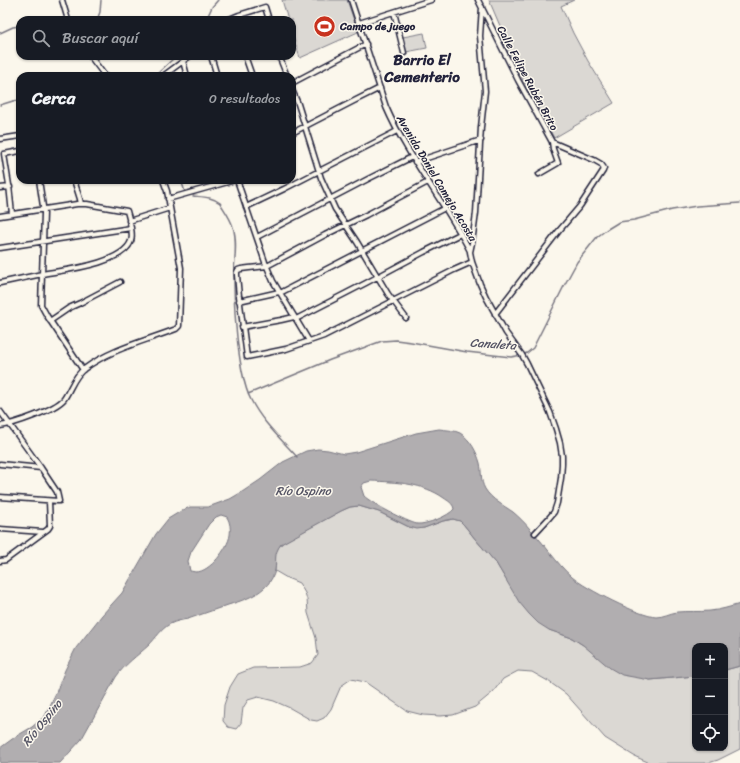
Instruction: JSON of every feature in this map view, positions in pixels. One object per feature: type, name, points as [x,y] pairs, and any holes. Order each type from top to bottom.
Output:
[{"type":"street","points":[[62,0],[67,16]]},
{"type":"street","name":"Avenida Daniel Camejo Acosta","points":[[351,0],[386,107],[397,131],[445,208],[470,252]]},
{"type":"street","points":[[359,23],[431,0]]},
{"type":"street","name":"Calle Felipe Rubén Brito","points":[[478,0],[518,80],[552,142],[558,163],[539,174]]},
{"type":"street","points":[[241,16],[265,7],[268,16]]},
{"type":"street","points":[[482,7],[480,36],[485,91],[480,140],[476,213],[470,252],[480,284],[506,333],[522,355],[550,412],[556,429],[562,456],[562,478],[559,495],[556,508],[535,533]]},
{"type":"street","points":[[394,12],[404,52]]},
{"type":"street","points":[[296,81],[366,44]]},
{"type":"street","points":[[93,60],[101,72]]},
{"type":"street","points":[[212,60],[216,72]]},
{"type":"street","points":[[246,60],[251,72]]},
{"type":"street","points":[[281,60],[285,72]]},
{"type":"street","points":[[168,72],[183,61],[186,72]]},
{"type":"street","points":[[296,132],[380,88]]},
{"type":"street","points":[[296,99],[324,186],[335,209],[393,301],[406,318]]},
{"type":"street","points":[[296,183],[397,131]]},
{"type":"street","points":[[0,140],[16,137]]},
{"type":"street","points":[[415,162],[480,140]]},
{"type":"street","points":[[495,314],[558,232],[580,206],[604,171],[601,164],[552,142]]},
{"type":"street","points":[[12,214],[10,187],[4,154],[16,152]]},
{"type":"street","points":[[257,237],[412,157]]},
{"type":"street","points":[[428,182],[267,266],[241,269],[237,272],[242,327],[247,357],[286,349],[335,331],[472,262]]},
{"type":"street","points":[[40,184],[44,208],[41,305],[83,370]]},
{"type":"street","points":[[75,184],[81,204]]},
{"type":"street","points":[[0,426],[25,420],[55,406],[63,400],[78,375],[83,370],[103,358],[124,348],[165,334],[180,326],[181,268],[164,184]]},
{"type":"street","points":[[168,199],[222,184]]},
{"type":"street","points":[[237,184],[273,281],[309,341]]},
{"type":"street","points":[[246,207],[294,184]]},
{"type":"street","points":[[0,188],[10,187]]},
{"type":"street","points":[[0,216],[70,204],[87,204],[127,211],[132,235],[131,243],[122,252],[97,263],[0,283]]},
{"type":"street","points":[[129,221],[170,208]]},
{"type":"street","points":[[239,301],[279,292],[445,208]]},
{"type":"street","points":[[0,248],[131,228]]},
{"type":"street","points":[[242,327],[295,318],[460,234]]},
{"type":"street","points":[[50,321],[69,308],[120,282]]},
{"type":"street","points":[[0,411],[57,492],[59,501],[0,497]]},
{"type":"street","points":[[0,464],[41,468]]},
{"type":"street","points":[[0,561],[6,560],[48,529],[50,526],[49,501]]},
{"type":"street","points":[[0,529],[44,532]]},
{"type":"shaded area","name":"Campo de juego","points":[[282,0],[347,0],[358,32],[300,58],[296,46],[296,16],[287,16]]},
{"type":"shaded area","points":[[489,0],[574,0],[561,6],[588,61],[614,103],[554,138],[502,41],[506,40]]},
{"type":"shaded area","points":[[424,33],[427,48],[406,52],[403,37]]},
{"type":"shaded area","points":[[359,506],[379,512],[409,527],[424,528],[453,519],[460,521],[496,563],[505,578],[549,630],[572,638],[650,680],[692,676],[692,751],[728,751],[728,669],[740,666],[740,749],[718,760],[708,763],[650,763],[634,756],[605,738],[566,694],[548,681],[532,672],[518,671],[503,679],[493,692],[475,707],[453,715],[423,715],[407,711],[365,682],[351,679],[341,686],[331,709],[324,718],[317,721],[311,720],[274,701],[258,697],[248,700],[243,708],[241,723],[236,729],[228,727],[223,721],[224,705],[230,687],[238,674],[253,668],[300,667],[312,663],[318,655],[316,638],[308,613],[305,593],[299,583],[275,571],[275,557],[277,550],[282,543],[350,507]]},
{"type":"water","name":"Río Ospino","points":[[439,429],[460,433],[473,446],[480,463],[482,482],[488,493],[522,520],[572,577],[600,595],[638,612],[656,617],[677,612],[714,611],[740,604],[740,666],[728,669],[728,643],[692,643],[692,676],[650,680],[622,675],[610,668],[583,645],[572,638],[549,630],[538,623],[519,602],[496,563],[460,521],[453,519],[417,529],[409,527],[379,512],[359,506],[350,507],[281,544],[276,554],[275,570],[272,577],[266,586],[256,594],[238,602],[188,619],[174,622],[164,628],[149,645],[127,664],[116,677],[81,740],[60,763],[0,763],[0,748],[32,727],[45,716],[76,648],[102,615],[122,593],[156,534],[168,519],[190,507],[208,507],[230,499],[260,480],[283,462],[306,451],[318,449],[344,454],[356,452],[416,433]],"holes":[[[371,481],[418,486],[436,493],[449,501],[453,505],[454,509],[431,522],[421,524],[412,523],[368,499],[364,496],[361,487],[364,483]],[[221,515],[227,517],[230,526],[229,540],[218,558],[207,568],[201,571],[190,571],[188,561],[191,552],[209,524],[216,517]]]},
{"type":"waterway","points":[[98,16],[101,0]]},
{"type":"waterway","points":[[208,16],[212,7],[218,0]]},
{"type":"waterway","points":[[0,33],[16,27]]},
{"type":"waterway","points":[[159,72],[172,60]]},
{"type":"waterway","points":[[0,105],[16,101]]},
{"type":"waterway","name":"Canaleta","points":[[182,184],[185,192]]},
{"type":"waterway","name":"Canaleta","points":[[193,196],[208,198],[220,203],[232,224],[236,245],[234,300],[238,348],[245,386],[255,408],[272,430],[297,457]]},
{"type":"waterway","name":"Canaleta","points":[[248,394],[330,360],[382,341],[396,340],[467,352],[511,357],[522,355],[533,348],[577,262],[597,237],[606,230],[619,222],[634,220],[672,210],[697,206],[740,203]]},
{"type":"place","name":"Campo de juego","points":[[324,26]]},
{"type":"district","name":"Barrio El Cementerio","points":[[422,68]]}]
